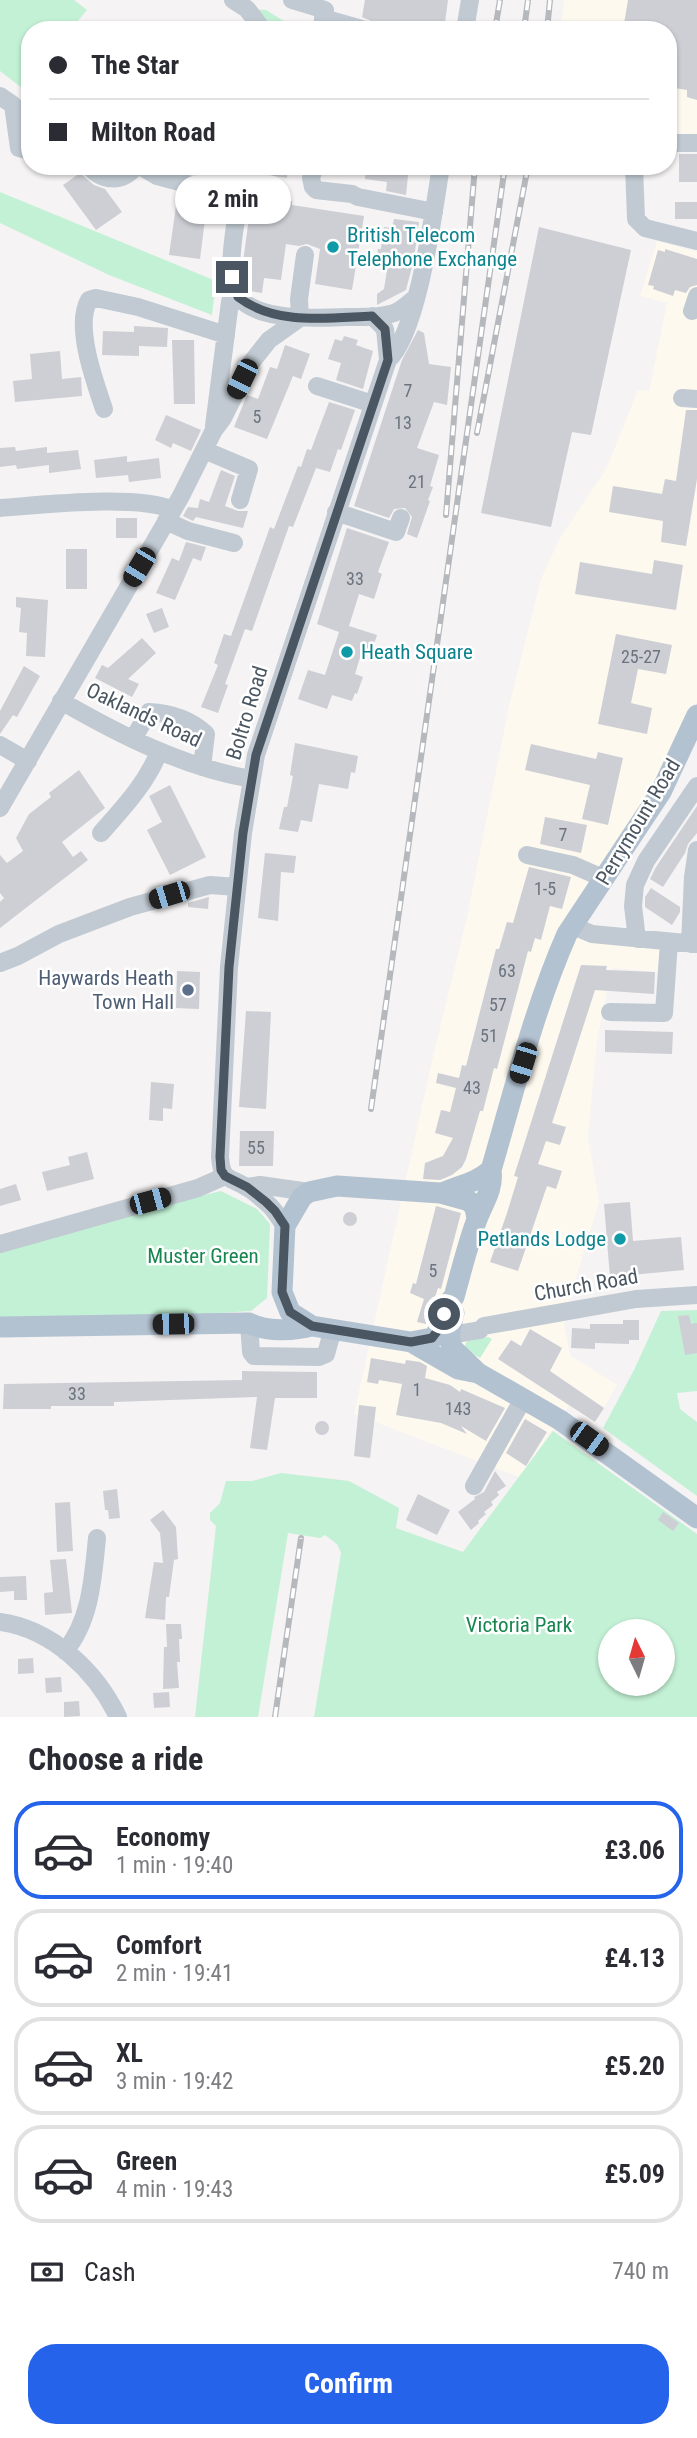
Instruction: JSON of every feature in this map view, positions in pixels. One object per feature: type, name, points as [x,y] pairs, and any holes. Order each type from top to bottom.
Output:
[{"type":"main road","name":"Perrymount Road","points":[[477,1219],[488,1195],[491,1170],[557,956],[567,934],[661,792],[697,715]]},
{"type":"main road","points":[[440,1194],[482,1178],[491,1170]]},
{"type":"main road","points":[[322,1328],[290,1312],[282,1292],[285,1226],[302,1198],[309,1192],[337,1186],[440,1194],[468,1201],[475,1207],[477,1219],[455,1301],[448,1303],[438,1330],[431,1338]]},
{"type":"main road","points":[[249,1323],[274,1304],[282,1292]]},
{"type":"main road","points":[[0,1327],[249,1323],[257,1328],[322,1328],[431,1338],[452,1348],[478,1373],[589,1439],[697,1518]]},
{"type":"main road","points":[[431,1338],[458,1369],[478,1373]]},
{"type":"street","points":[[233,0],[247,9],[256,21]]},
{"type":"street","points":[[292,0],[325,10],[323,21]]},
{"type":"street","points":[[466,21],[470,0]]},
{"type":"street","points":[[0,96],[13,104],[21,149]]},
{"type":"street","points":[[677,143],[697,143]]},
{"type":"street","points":[[98,175],[116,179],[126,175]]},
{"type":"street","points":[[155,175],[240,198]]},
{"type":"street","points":[[214,430],[234,289],[231,268],[244,175]]},
{"type":"street","points":[[312,175],[313,187],[316,190],[352,194],[434,212]]},
{"type":"street","name":"Boltro Road","points":[[388,360],[396,353],[415,306],[440,175]]},
{"type":"street","points":[[634,175],[636,219],[645,228],[697,240]]},
{"type":"street","points":[[300,318],[299,299],[305,255]]},
{"type":"street","points":[[234,289],[238,297],[265,313],[300,318],[396,313],[415,298]]},
{"type":"street","points":[[104,409],[89,361],[85,307],[89,300],[96,298],[138,307],[225,343]]},
{"type":"street","name":"Boltro Road","points":[[225,1176],[221,1167],[220,1143],[229,967],[251,779],[271,705],[388,360],[385,329],[372,316]]},
{"type":"street","points":[[0,808],[169,516],[250,364],[269,340],[300,318]]},
{"type":"street","points":[[225,343],[227,357],[235,363],[250,364]]},
{"type":"street","points":[[317,386],[373,404]]},
{"type":"street","points":[[204,450],[249,469],[240,500]]},
{"type":"street","points":[[0,508],[109,503],[159,505],[188,531],[234,543]]},
{"type":"street","points":[[336,512],[396,532],[401,518]]},
{"type":"street","name":"Oaklands Road","points":[[61,701],[159,752],[202,767],[251,779]]},
{"type":"street","points":[[133,739],[149,712],[164,713],[195,724],[206,734],[202,767]]},
{"type":"street","points":[[0,745],[28,761]]},
{"type":"street","points":[[101,833],[135,795],[159,752]]},
{"type":"street","points":[[637,939],[633,906],[635,885],[646,861],[697,786]]},
{"type":"street","points":[[573,926],[592,934],[693,944],[693,877],[697,850]]},
{"type":"street","points":[[527,855],[573,865],[605,879]]},
{"type":"street","points":[[0,963],[83,923],[140,904],[210,885],[237,887]]},
{"type":"street","points":[[610,1012],[664,1013],[668,942]]},
{"type":"street","points":[[0,1244],[101,1213],[198,1188],[225,1176],[247,1187],[275,1211],[285,1226]]},
{"type":"street","points":[[247,1187],[260,1185],[309,1192]]},
{"type":"street","name":"Church Road","points":[[431,1338],[636,1299],[697,1295]]},
{"type":"street","points":[[455,1301],[465,1320],[484,1326]]},
{"type":"street","points":[[249,1323],[251,1352],[254,1356],[319,1357],[326,1354],[322,1328]]},
{"type":"street","points":[[474,1486],[523,1399]]},
{"type":"street","points":[[65,1651],[78,1636],[84,1619],[97,1538]]},
{"type":"street","points":[[0,1622],[15,1624],[40,1634],[65,1651],[91,1675],[106,1694],[118,1717]]},
{"type":"shaded area","points":[[564,0],[697,0],[697,137],[677,136],[677,21],[561,21]]},
{"type":"shaded area","points":[[657,241],[697,252],[697,702],[661,792],[574,926],[669,942],[667,973],[612,968],[597,1040],[588,1137],[599,1202],[564,1324],[570,1355],[617,1385],[595,1424],[569,1406],[519,1477],[354,1414],[432,1061],[467,917],[509,706],[541,579],[559,540],[606,469],[638,390],[649,391],[667,303],[640,296]]},
{"type":"green space","points":[[0,0],[74,0],[87,10],[78,21],[21,21],[21,87],[0,71]]},
{"type":"green space","points":[[247,9],[266,10],[284,21],[256,21]]},
{"type":"green space","points":[[0,192],[216,281],[212,315],[109,275],[0,223]]},
{"type":"green space","name":"Muster Green","points":[[221,1191],[257,1209],[270,1224],[267,1298],[251,1311],[219,1315],[0,1318],[0,1252]]},
{"type":"green space","points":[[697,1310],[697,1391],[677,1393],[680,1409],[697,1422],[697,1496],[603,1428],[661,1311]]},
{"type":"green space","points":[[488,1337],[492,1339],[480,1358],[466,1350],[467,1341]]},
{"type":"green space","name":"Victoria Park","points":[[553,1431],[697,1534],[697,1717],[314,1717],[341,1553],[337,1544],[325,1535],[320,1538],[288,1533],[258,1717],[195,1717],[216,1526],[210,1520],[210,1513],[220,1503],[226,1481],[252,1481],[281,1473],[349,1481],[399,1508],[396,1528],[463,1552]]},
{"type":"building","points":[[365,0],[448,0],[445,21],[371,21],[362,17]]},
{"type":"building","points":[[628,0],[697,0],[697,100],[687,97],[687,90],[677,88],[677,21],[624,21]]},
{"type":"building","points":[[679,154],[697,154],[697,182],[679,182]]},
{"type":"building","points":[[77,175],[82,175],[94,185],[105,189],[122,212],[96,230],[63,185]]},
{"type":"building","points":[[365,175],[408,175],[406,195],[386,191],[387,182],[365,179]]},
{"type":"building","points":[[252,196],[292,201],[292,205],[364,216],[352,290],[315,284],[320,249],[307,244],[286,244],[281,280],[264,278],[262,293],[249,291],[245,284],[243,262]]},
{"type":"building","points":[[177,199],[207,203],[200,259],[169,255]]},
{"type":"building","points":[[675,202],[697,202],[697,219],[675,219]]},
{"type":"building","points":[[394,219],[419,222],[414,259],[406,290],[377,305],[377,294],[384,289],[388,264],[376,262],[378,249],[381,249],[384,227],[392,228]]},
{"type":"building","points":[[539,227],[631,250],[591,435],[572,432],[551,527],[481,513]]},
{"type":"building","points":[[665,249],[697,259],[697,285],[690,287],[686,293],[675,290],[673,296],[648,285],[658,250],[665,252]]},
{"type":"building","points":[[134,326],[168,328],[167,347],[139,346],[139,356],[102,355],[103,331],[134,332]]},
{"type":"building","points":[[418,330],[424,333],[429,364],[451,367],[447,405],[434,402],[417,448],[439,455],[430,486],[433,487],[428,500],[430,501],[417,538],[407,534],[412,517],[405,508],[394,509],[389,518],[354,506],[402,360]]},
{"type":"building","points":[[344,336],[358,340],[356,345],[373,351],[363,389],[336,380],[341,363],[328,359],[335,339],[342,341]]},
{"type":"building","points":[[172,340],[194,340],[195,404],[174,404]]},
{"type":"building","points":[[285,345],[310,354],[301,379],[293,376],[267,439],[234,427],[247,395],[258,399],[270,367],[277,369]]},
{"type":"building","points":[[60,351],[62,379],[81,377],[82,396],[15,402],[13,381],[32,379],[30,354]]},
{"type":"building","points":[[329,402],[355,410],[341,450],[338,449],[330,472],[316,468],[293,527],[289,526],[252,631],[245,629],[225,684],[228,685],[218,713],[201,707],[218,665],[214,663],[224,634],[231,636],[270,527],[274,529],[298,466],[301,467],[307,449],[311,450]]},
{"type":"building","points":[[686,410],[697,410],[697,479],[686,546],[661,542],[663,521],[609,512],[613,486],[662,494],[665,479],[676,481]]},
{"type":"building","points":[[166,415],[201,430],[191,451],[173,443],[171,448],[155,440]]},
{"type":"building","points":[[15,447],[16,451],[47,447],[47,453],[78,450],[81,469],[49,473],[49,465],[17,469],[16,465],[0,467],[0,448]]},
{"type":"building","points":[[127,456],[127,462],[159,458],[161,478],[129,482],[128,475],[96,478],[94,460]]},
{"type":"building","points":[[221,470],[235,476],[225,506],[238,511],[248,511],[243,528],[196,517],[193,521],[183,516],[188,507],[198,508],[200,499],[209,502]]},
{"type":"building","points":[[116,518],[137,518],[137,538],[116,538]]},
{"type":"building","points":[[347,528],[389,542],[378,572],[382,574],[374,599],[359,594],[349,626],[377,635],[371,653],[362,651],[355,674],[363,677],[357,694],[355,693],[352,701],[332,695],[327,709],[298,699],[308,670],[325,675],[339,632],[317,624]]},
{"type":"building","points":[[186,542],[206,547],[201,561],[193,558],[175,600],[156,593],[172,558],[179,561]]},
{"type":"building","points":[[66,549],[87,549],[87,589],[66,589]]},
{"type":"building","points":[[654,560],[683,565],[676,610],[575,594],[580,562],[652,574]]},
{"type":"building","points":[[16,597],[48,600],[45,657],[26,656],[27,633],[19,632],[21,608],[16,607]]},
{"type":"building","points":[[162,608],[169,627],[154,633],[146,614]]},
{"type":"building","points":[[616,634],[672,645],[666,674],[638,669],[631,703],[652,708],[647,734],[598,724]]},
{"type":"building","points":[[142,638],[156,653],[128,679],[139,684],[132,697],[95,678],[102,665],[108,668]]},
{"type":"building","points":[[24,666],[40,676],[17,717],[13,715],[0,734],[0,711]]},
{"type":"building","points":[[295,743],[358,756],[348,789],[319,784],[312,822],[301,820],[298,832],[279,829],[284,807],[287,807],[293,776],[290,775]]},
{"type":"building","points":[[531,744],[596,759],[598,752],[623,758],[608,825],[582,819],[590,785],[525,770]]},
{"type":"building","points":[[79,770],[105,808],[62,842],[73,857],[81,851],[88,860],[0,928],[0,902],[4,898],[0,893],[0,855],[7,863],[23,851],[16,838],[29,814],[51,797],[49,793]]},
{"type":"building","points":[[170,785],[206,857],[170,875],[147,830],[162,822],[149,796]]},
{"type":"building","points":[[697,806],[697,833],[663,887],[650,879]]},
{"type":"building","points":[[545,817],[587,825],[581,853],[540,844]]},
{"type":"building","points":[[265,853],[296,856],[294,873],[281,872],[278,921],[258,918]]},
{"type":"building","points":[[529,867],[571,877],[562,909],[550,906],[541,940],[535,938],[531,952],[528,951],[497,1069],[494,1068],[483,1111],[480,1111],[462,1167],[440,1180],[423,1179],[425,1163],[443,1156],[453,1138],[435,1133],[441,1110],[450,1112],[456,1088],[436,1083],[438,1073],[459,1078],[462,1065],[466,1066],[496,949],[499,949],[507,922],[513,923]]},
{"type":"building","points":[[651,888],[680,907],[672,925],[645,907],[645,897]]},
{"type":"building","points":[[209,897],[208,909],[188,907],[188,903]]},
{"type":"building","points":[[581,965],[607,966],[606,970],[655,972],[654,994],[595,990],[552,1123],[566,1127],[560,1145],[546,1141],[538,1164],[562,1171],[556,1189],[547,1186],[518,1271],[490,1262],[518,1177],[514,1176]]},
{"type":"building","name":"Haywards Heath Town Hall","points":[[177,971],[200,972],[199,1009],[176,1008]]},
{"type":"building","points":[[246,1011],[271,1012],[266,1109],[239,1107]]},
{"type":"building","points":[[605,1030],[673,1032],[672,1054],[605,1052]]},
{"type":"building","points":[[151,1082],[174,1084],[172,1109],[163,1108],[163,1121],[149,1120]]},
{"type":"building","points":[[240,1131],[274,1131],[273,1166],[239,1166]]},
{"type":"building","points":[[87,1152],[94,1179],[47,1191],[42,1172],[70,1165],[68,1157]]},
{"type":"building","points":[[16,1184],[21,1200],[0,1206],[0,1189]]},
{"type":"building","name":"Petlands Lodge","points":[[630,1202],[633,1241],[681,1237],[684,1270],[610,1277],[604,1204]]},
{"type":"building","points":[[436,1206],[461,1213],[441,1289],[438,1288],[426,1324],[417,1322],[424,1299],[410,1293],[413,1283],[416,1284]]},
{"type":"building","points":[[347,1212],[353,1212],[357,1219],[353,1226],[347,1226],[343,1222],[343,1216]]},
{"type":"building","points":[[689,1315],[691,1324],[697,1323],[697,1353],[685,1355],[678,1316]]},
{"type":"building","points":[[623,1320],[639,1320],[639,1340],[629,1340],[629,1344],[595,1343],[595,1349],[571,1348],[572,1328],[590,1329],[590,1324],[623,1324]]},
{"type":"building","points":[[530,1329],[562,1348],[550,1371],[604,1408],[595,1422],[498,1359],[511,1340],[521,1346]]},
{"type":"building","points":[[371,1358],[405,1364],[406,1360],[420,1362],[427,1366],[425,1378],[450,1385],[460,1392],[461,1389],[505,1408],[486,1441],[461,1426],[467,1434],[441,1423],[396,1415],[402,1384],[379,1380],[378,1384],[367,1382]]},
{"type":"building","points":[[242,1371],[317,1372],[317,1398],[275,1398],[267,1450],[250,1448],[257,1397],[114,1402],[114,1406],[51,1406],[51,1409],[3,1409],[4,1384],[242,1380]]},
{"type":"building","points":[[359,1405],[376,1407],[370,1458],[354,1456]]},
{"type":"building","points":[[525,1419],[547,1432],[526,1466],[506,1453]]},
{"type":"building","points":[[319,1421],[325,1421],[329,1428],[325,1435],[319,1435],[315,1431],[315,1425]]},
{"type":"building","points":[[495,1471],[506,1486],[497,1492],[499,1495],[491,1502],[493,1505],[484,1512],[486,1514],[471,1530],[458,1512],[475,1499],[474,1497],[484,1492]]},
{"type":"building","points":[[117,1489],[120,1518],[109,1519],[103,1491]]},
{"type":"building","points":[[418,1494],[450,1510],[437,1535],[406,1520]]},
{"type":"building","points":[[70,1502],[73,1551],[57,1552],[55,1503]]},
{"type":"building","points":[[163,1510],[176,1527],[178,1559],[174,1560],[169,1597],[166,1597],[165,1620],[145,1618],[154,1562],[163,1563],[160,1533],[150,1520]]},
{"type":"building","points":[[663,1512],[679,1523],[673,1531],[658,1520]]},
{"type":"building","points":[[66,1559],[72,1613],[45,1615],[44,1593],[53,1592],[50,1560]]},
{"type":"building","points":[[26,1576],[27,1600],[14,1600],[14,1591],[0,1592],[0,1577]]},
{"type":"building","points":[[166,1624],[181,1624],[180,1662],[177,1662],[179,1688],[163,1689]]},
{"type":"building","points":[[33,1658],[34,1673],[18,1674],[18,1659]]},
{"type":"building","points":[[61,1677],[62,1692],[46,1693],[45,1678]]},
{"type":"building","points":[[169,1692],[170,1707],[154,1708],[153,1693]]},
{"type":"building","points":[[79,1701],[80,1716],[64,1717],[64,1702]]},
{"type":"railway","points":[[496,21],[500,0]]},
{"type":"railway","points":[[525,21],[528,0]]},
{"type":"railway","points":[[548,21],[550,0]]},
{"type":"railway","points":[[446,515],[474,175]]},
{"type":"railway","points":[[371,1109],[504,175]]},
{"type":"railway","points":[[477,433],[526,175]]},
{"type":"railway","points":[[275,1717],[301,1538]]},
{"type":"place","name":"British Telecom Telephone Exchange","points":[[333,247]]},
{"type":"place","name":"Heath Square","points":[[347,652]]},
{"type":"place","name":"Haywards Heath Town Hall","points":[[188,990]]},
{"type":"place","name":"Petlands Lodge","points":[[620,1239]]},
{"type":"route","points":[[232,277],[238,297],[265,313],[300,318],[372,316],[385,329],[388,360],[271,705],[251,779],[229,967],[221,1170],[229,1180],[247,1187],[266,1202],[285,1226],[282,1292],[285,1304],[297,1318],[312,1326],[411,1342],[436,1335],[444,1314]]}]
